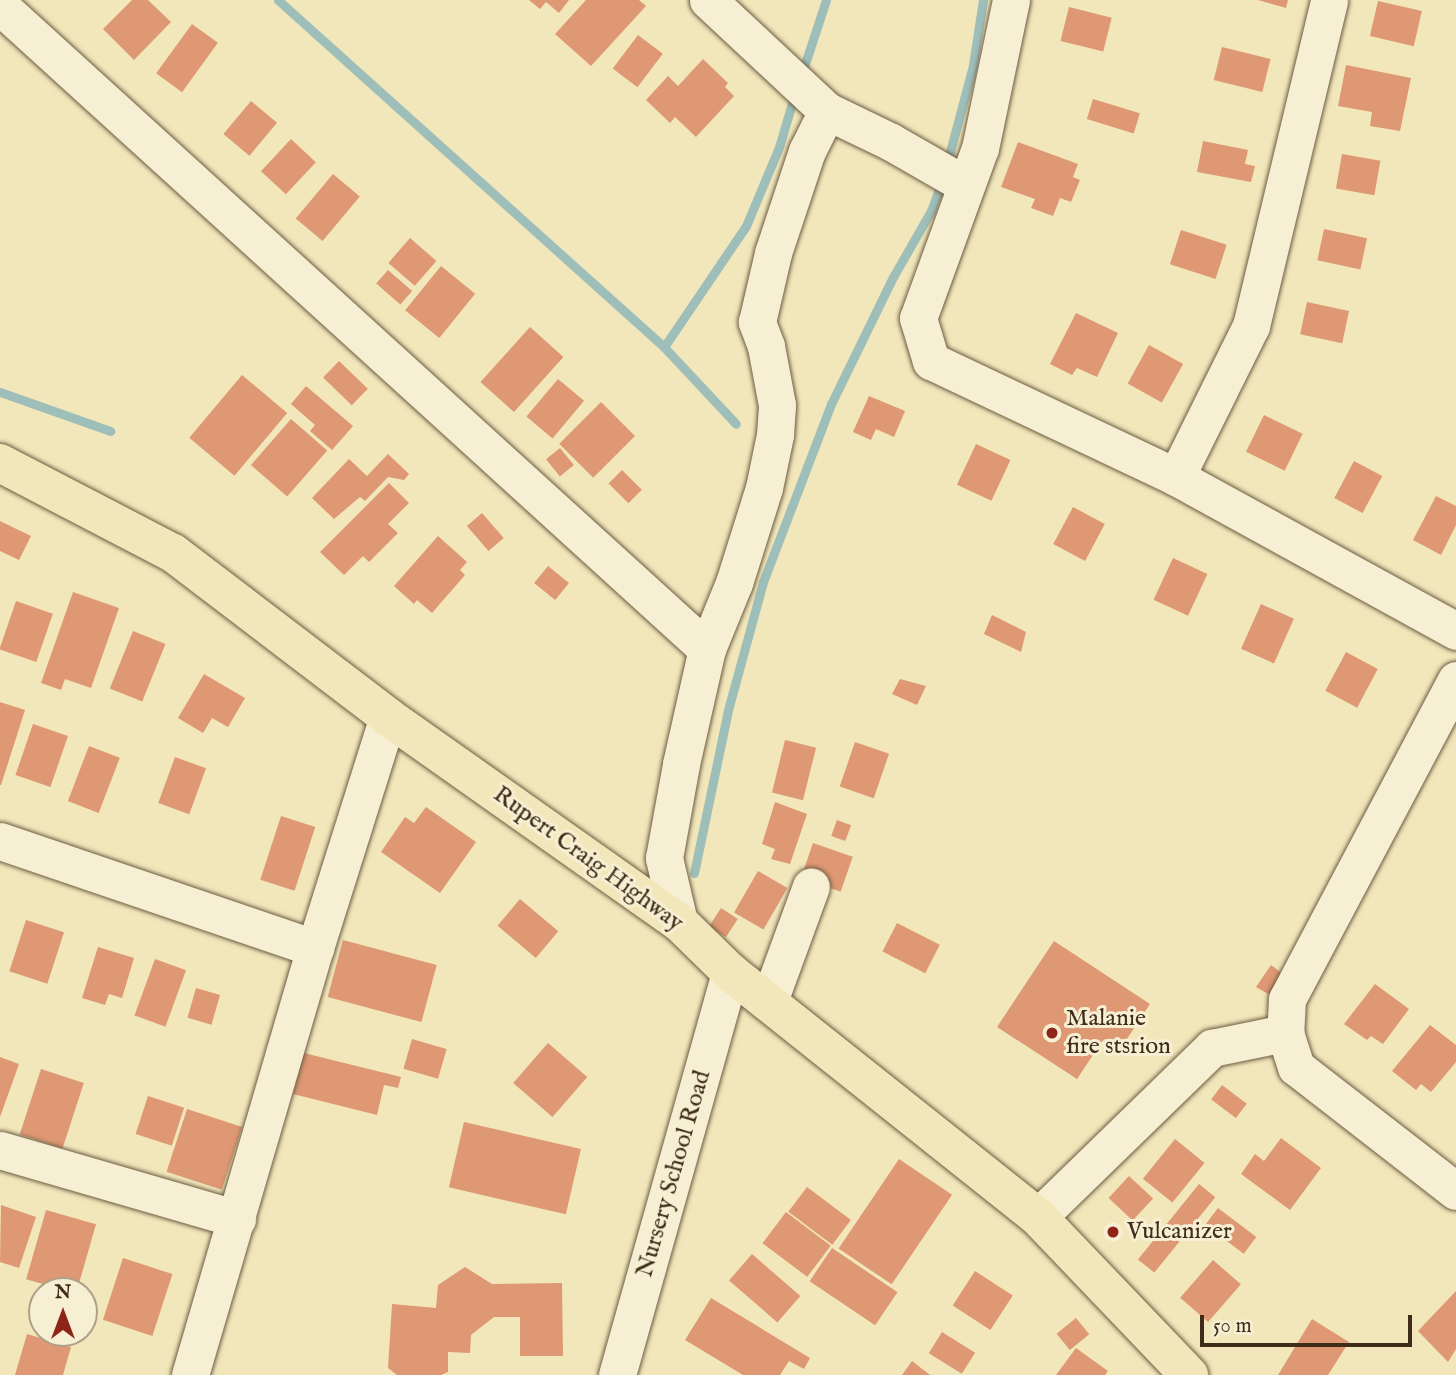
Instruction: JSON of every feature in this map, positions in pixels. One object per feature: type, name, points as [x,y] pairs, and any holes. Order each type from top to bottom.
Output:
[{"type":"main road","name":"Rupert Craig Highway","points":[[0,463],[173,553],[388,717],[679,922],[730,972],[1038,1217],[1189,1375]]},
{"type":"street","points":[[708,0],[827,111],[891,142],[966,185]]},
{"type":"street","points":[[1012,0],[980,148],[918,318],[931,361],[1176,477],[1456,631]]},
{"type":"street","points":[[1176,477],[1251,326],[1329,0]]},
{"type":"street","points":[[0,6],[707,649]]},
{"type":"street","points":[[679,922],[664,858],[707,649],[734,583],[760,500],[775,435],[777,405],[766,346],[757,322],[773,253],[807,151],[827,111]]},
{"type":"street","points":[[1456,680],[1287,999],[1285,1033],[1296,1067],[1456,1191]]},
{"type":"street","points":[[190,1375],[315,948],[388,717]]},
{"type":"street","points":[[0,841],[315,948]]},
{"type":"street","points":[[769,1002],[811,886]]},
{"type":"street","name":"Nursery School Road","points":[[617,1375],[730,972]]},
{"type":"street","points":[[1038,1217],[1212,1048],[1285,1033]]},
{"type":"street","points":[[0,1150],[237,1219]]},
{"type":"building","points":[[132,0],[148,0],[171,22],[134,60],[103,29]]},
{"type":"building","points":[[529,0],[569,0],[559,13],[546,2],[540,9]]},
{"type":"building","points":[[586,0],[639,0],[646,6],[591,66],[555,34]]},
{"type":"building","points":[[1258,0],[1288,0],[1286,8]]},
{"type":"building","points":[[1378,1],[1422,11],[1414,46],[1370,36]]},
{"type":"building","points":[[1069,7],[1112,18],[1103,52],[1061,41]]},
{"type":"building","points":[[192,24],[218,43],[182,92],[156,73]]},
{"type":"building","points":[[638,35],[663,54],[637,87],[613,69]]},
{"type":"building","points":[[1222,47],[1271,59],[1262,92],[1214,80]]},
{"type":"building","points":[[703,59],[728,83],[725,87],[734,96],[696,137],[675,117],[670,123],[646,100],[668,76],[678,86]]},
{"type":"building","points":[[1346,65],[1411,78],[1400,131],[1370,126],[1372,112],[1338,106]]},
{"type":"building","points":[[1093,99],[1140,113],[1134,133],[1087,119]]},
{"type":"building","points":[[251,101],[277,123],[249,156],[223,134]]},
{"type":"building","points":[[291,139],[316,162],[286,194],[261,171]]},
{"type":"building","points":[[1203,141],[1248,150],[1245,164],[1255,166],[1251,182],[1197,172]]},
{"type":"building","points":[[1018,142],[1078,164],[1073,177],[1080,180],[1071,202],[1060,198],[1053,216],[1031,208],[1035,199],[1001,187]]},
{"type":"building","points":[[1342,154],[1380,161],[1374,195],[1336,188]]},
{"type":"building","points":[[333,174],[360,196],[323,241],[296,218]]},
{"type":"building","points":[[1324,229],[1367,238],[1360,269],[1317,260]]},
{"type":"building","points":[[1181,230],[1227,245],[1216,279],[1170,264]]},
{"type":"building","points":[[410,238],[436,261],[415,286],[388,263]]},
{"type":"building","points":[[441,266],[475,294],[439,338],[405,310]]},
{"type":"building","points":[[388,270],[412,291],[400,305],[376,284]]},
{"type":"building","points":[[1307,302],[1349,311],[1342,343],[1300,334]]},
{"type":"building","points":[[1076,313],[1118,333],[1097,377],[1077,368],[1072,375],[1050,364]]},
{"type":"building","points":[[530,327],[563,357],[514,412],[480,382]]},
{"type":"building","points":[[1149,345],[1183,364],[1162,402],[1128,383]]},
{"type":"building","points":[[339,361],[368,389],[352,405],[323,378]]},
{"type":"building","points":[[242,375],[287,413],[234,476],[189,438]]},
{"type":"building","points":[[558,379],[584,401],[553,438],[527,417]]},
{"type":"building","points":[[306,386],[353,426],[332,450],[310,431],[315,425],[291,404]]},
{"type":"building","points":[[869,396],[905,411],[894,437],[876,429],[871,440],[853,432]]},
{"type":"building","points":[[601,402],[635,436],[593,478],[559,444]]},
{"type":"building","points":[[1264,415],[1303,434],[1285,471],[1246,452]]},
{"type":"building","points":[[291,419],[327,450],[287,497],[251,465]]},
{"type":"building","points":[[976,444],[1010,460],[991,501],[957,485]]},
{"type":"building","points":[[560,448],[574,465],[560,476],[546,459]]},
{"type":"building","points":[[388,454],[409,474],[404,480],[388,477],[365,501],[360,497],[334,519],[312,498],[349,459],[367,476]]},
{"type":"building","points":[[1354,461],[1382,476],[1363,513],[1334,498]]},
{"type":"building","points":[[622,470],[642,490],[628,503],[609,483]]},
{"type":"building","points":[[389,483],[409,503],[388,524],[398,533],[369,562],[363,556],[344,575],[320,552]]},
{"type":"building","points":[[1436,496],[1456,506],[1456,525],[1441,555],[1413,540]]},
{"type":"building","points":[[1073,507],[1105,524],[1085,561],[1053,544]]},
{"type":"building","points":[[482,513],[504,538],[489,551],[467,526]]},
{"type":"building","points":[[0,521],[31,536],[19,560],[0,551]]},
{"type":"building","points":[[438,536],[467,562],[460,570],[465,575],[432,613],[417,600],[414,604],[394,586]]},
{"type":"building","points":[[1173,558],[1207,574],[1188,616],[1154,600]]},
{"type":"building","points":[[548,566],[569,583],[555,600],[534,583]]},
{"type":"building","points":[[73,592],[119,608],[91,688],[65,679],[61,690],[41,683]]},
{"type":"building","points":[[16,601],[53,614],[36,662],[0,649]]},
{"type":"building","points":[[1261,604],[1294,619],[1274,663],[1241,649]]},
{"type":"building","points":[[992,615],[1026,632],[1021,652],[984,634]]},
{"type":"building","points":[[133,631],[165,644],[142,702],[110,688]]},
{"type":"building","points":[[1346,652],[1378,669],[1357,708],[1325,691]]},
{"type":"building","points":[[204,674],[245,698],[228,727],[212,718],[203,733],[178,718]]},
{"type":"building","points":[[900,679],[926,686],[917,705],[892,694]]},
{"type":"building","points":[[0,702],[25,710],[1,785],[0,785]]},
{"type":"building","points":[[33,724],[68,736],[50,787],[15,775]]},
{"type":"building","points":[[785,740],[816,748],[803,800],[772,792]]},
{"type":"building","points":[[855,742],[889,754],[874,798],[840,786]]},
{"type":"building","points":[[89,746],[120,758],[99,813],[68,801]]},
{"type":"building","points":[[175,757],[206,768],[189,814],[158,803]]},
{"type":"building","points":[[775,802],[807,814],[790,864],[771,859],[775,849],[762,844]]},
{"type":"building","points":[[426,807],[476,842],[440,893],[381,852],[405,817],[414,823]]},
{"type":"building","points":[[281,816],[315,827],[295,891],[260,880]]},
{"type":"building","points":[[837,820],[851,825],[845,841],[831,836]]},
{"type":"building","points":[[813,843],[853,857],[841,892],[801,878]]},
{"type":"building","points":[[758,871],[787,888],[763,930],[734,913]]},
{"type":"building","points":[[520,899],[558,931],[536,958],[498,926]]},
{"type":"building","points":[[721,908],[738,919],[726,937],[709,926]]},
{"type":"building","points":[[26,920],[64,932],[47,984],[9,971]]},
{"type":"building","points":[[897,923],[940,945],[925,973],[882,952]]},
{"type":"building","points":[[343,940],[437,965],[421,1022],[328,997]]},
{"type":"building","points":[[1054,941],[1150,1004],[1119,1051],[1103,1040],[1077,1079],[997,1027]]},
{"type":"building","points":[[98,947],[134,958],[122,998],[109,994],[105,1005],[82,998]]},
{"type":"building","points":[[155,959],[186,970],[165,1027],[134,1015]]},
{"type":"building","points":[[1271,965],[1291,980],[1280,1001],[1256,987]]},
{"type":"building","points":[[1375,984],[1409,1009],[1383,1044],[1371,1036],[1367,1040],[1344,1024]]},
{"type":"building","points":[[196,988],[220,995],[211,1025],[187,1018]]},
{"type":"building","points":[[1430,1025],[1456,1045],[1456,1062],[1431,1092],[1421,1084],[1416,1090],[1392,1071]]},
{"type":"building","points":[[412,1039],[447,1049],[438,1079],[403,1069]]},
{"type":"building","points":[[548,1043],[587,1077],[552,1117],[513,1083]]},
{"type":"building","points":[[304,1053],[401,1077],[398,1088],[384,1085],[377,1115],[293,1094]]},
{"type":"building","points":[[0,1057],[19,1064],[0,1117]]},
{"type":"building","points":[[41,1069],[84,1083],[62,1149],[20,1135]]},
{"type":"building","points":[[1222,1085],[1247,1104],[1236,1118],[1211,1099]]},
{"type":"building","points":[[148,1096],[184,1108],[172,1146],[136,1134]]},
{"type":"building","points":[[187,1109],[242,1127],[222,1190],[167,1172]]},
{"type":"building","points":[[464,1122],[581,1149],[566,1214],[449,1187]]},
{"type":"building","points":[[1281,1138],[1321,1168],[1290,1210],[1241,1174],[1255,1154],[1264,1161]]},
{"type":"building","points":[[1175,1139],[1205,1163],[1172,1203],[1143,1179]]},
{"type":"building","points":[[899,1159],[952,1195],[892,1284],[839,1249]]},
{"type":"building","points":[[1129,1176],[1153,1199],[1133,1220],[1109,1198]]},
{"type":"building","points":[[1199,1184],[1215,1197],[1154,1273],[1138,1259]]},
{"type":"building","points":[[807,1187],[851,1220],[832,1245],[788,1212]]},
{"type":"building","points":[[1,1205],[36,1217],[19,1268],[0,1262]]},
{"type":"building","points":[[1218,1208],[1256,1237],[1244,1254],[1205,1225]]},
{"type":"building","points":[[46,1210],[96,1224],[81,1277],[28,1277],[26,1279]]},
{"type":"building","points":[[786,1212],[831,1246],[807,1277],[763,1243]]},
{"type":"building","points":[[832,1248],[897,1292],[875,1325],[810,1281]]},
{"type":"building","points":[[752,1254],[800,1296],[777,1322],[729,1280]]},
{"type":"building","points":[[123,1258],[172,1274],[152,1336],[103,1320]]},
{"type":"building","points":[[1213,1260],[1241,1284],[1208,1322],[1180,1298]]},
{"type":"building","points":[[465,1267],[492,1284],[562,1283],[563,1356],[520,1356],[520,1317],[494,1317],[471,1335],[470,1353],[448,1352],[448,1372],[441,1375],[397,1375],[388,1368],[392,1304],[436,1308],[438,1285]]},
{"type":"building","points":[[975,1271],[1013,1296],[990,1330],[953,1305]]},
{"type":"building","points":[[1456,1291],[1456,1349],[1448,1362],[1418,1331]]},
{"type":"building","points":[[711,1298],[810,1358],[804,1369],[789,1361],[780,1375],[743,1375],[685,1340]]},
{"type":"building","points":[[1076,1318],[1089,1334],[1070,1350],[1057,1334]]},
{"type":"building","points":[[1312,1319],[1349,1342],[1328,1375],[1278,1375]]},
{"type":"building","points":[[942,1332],[975,1353],[962,1374],[929,1353]]},
{"type":"building","points":[[27,1334],[28,1347],[71,1347],[63,1375],[15,1375]]},
{"type":"building","points":[[1076,1348],[1108,1371],[1105,1375],[1056,1375]]},
{"type":"building","points":[[912,1361],[930,1375],[902,1375]]},
{"type":"waterway","points":[[278,0],[664,347],[736,424]]},
{"type":"waterway","points":[[801,76],[826,0]]},
{"type":"waterway","points":[[947,163],[973,65],[983,0]]},
{"type":"waterway","points":[[664,347],[746,226],[779,147],[795,93]]},
{"type":"waterway","points":[[694,873],[728,710],[763,582],[831,404],[893,277],[931,211],[942,180]]},
{"type":"waterway","points":[[0,392],[110,431]]},
{"type":"place","name":"Malanie fire stsrion","points":[[1052,1033]]},
{"type":"place","name":"Vulcanizer","points":[[1113,1232]]}]
